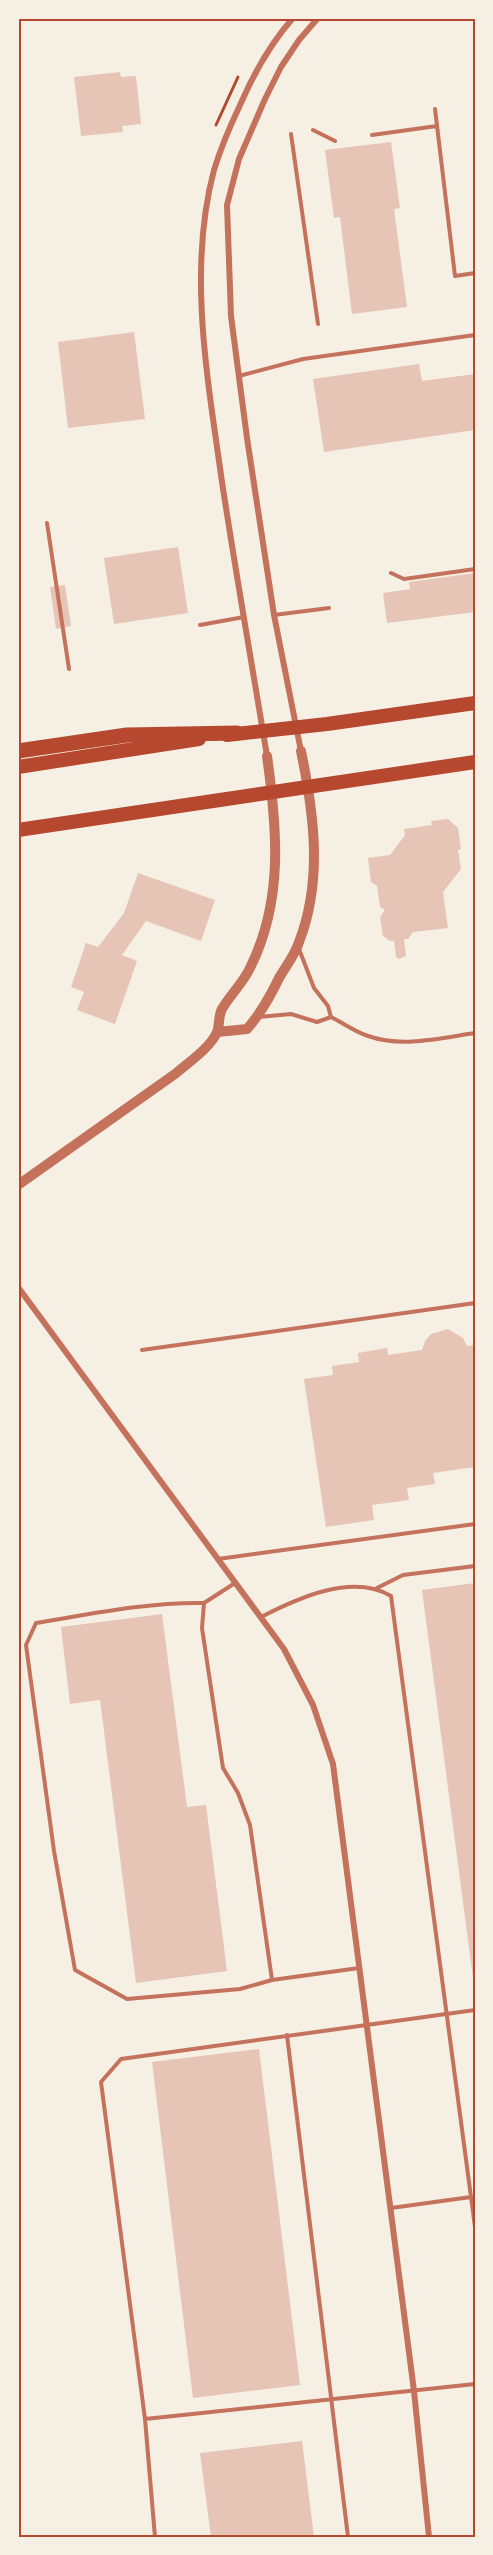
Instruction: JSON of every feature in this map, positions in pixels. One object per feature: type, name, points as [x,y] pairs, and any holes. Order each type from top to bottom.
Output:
[{"type":"highway","points":[[18,751],[127,735],[237,733]]},
{"type":"main road","points":[[18,767],[237,733],[475,703]]},
{"type":"main road","points":[[18,830],[308,785],[475,762]]},
{"type":"street","points":[[18,1185],[197,1056],[217,1032],[221,1011],[250,969],[266,926],[274,893],[277,846],[272,791],[206,363],[202,284],[204,238],[214,170],[234,117],[262,58],[275,38],[293,18]]},
{"type":"street","points":[[217,1032],[247,1029],[257,1017],[298,946],[307,915],[314,871],[314,828],[308,785],[274,615],[231,316],[227,205],[239,159],[265,99],[281,67],[299,40],[318,18]]},
{"type":"street","points":[[18,1287],[261,1617],[298,1673],[317,1713],[329,1746],[414,2391],[429,2537]]},
{"type":"lane","points":[[435,109],[455,276],[475,273]]},
{"type":"lane","points":[[372,135],[437,126]]},
{"type":"lane","points":[[313,130],[335,141]]},
{"type":"lane","points":[[291,134],[318,324]]},
{"type":"lane","points":[[239,376],[303,359],[475,335]]},
{"type":"lane","points":[[47,523],[69,669]]},
{"type":"lane","points":[[391,573],[404,579],[475,569]]},
{"type":"lane","points":[[274,615],[329,608]]},
{"type":"lane","points":[[200,625],[244,617]]},
{"type":"lane","points":[[298,946],[314,988],[328,1006],[331,1017],[367,1036],[386,1040],[414,1041],[475,1033]]},
{"type":"lane","points":[[257,1017],[291,1014],[317,1022],[331,1017]]},
{"type":"lane","points":[[142,1350],[475,1303]]},
{"type":"lane","points":[[217,1559],[475,1524]]},
{"type":"lane","points":[[261,1617],[297,1599],[344,1588],[377,1588],[403,1575],[475,1566]]},
{"type":"lane","points":[[236,1584],[204,1603],[182,1602],[36,1623],[26,1645],[54,1851],[75,1971],[126,1999],[240,1989],[272,1980],[359,1968]]},
{"type":"lane","points":[[377,1588],[391,1596],[475,2227]]},
{"type":"lane","points":[[204,1603],[202,1628],[223,1768],[238,1793],[250,1825],[272,1980]]},
{"type":"lane","points":[[155,2537],[145,2420],[102,2082],[121,2058],[475,2010]]},
{"type":"lane","points":[[288,2035],[348,2537]]},
{"type":"lane","points":[[390,2208],[471,2197]]},
{"type":"lane","points":[[145,2420],[475,2384]]},
{"type":"building","points":[[120,72],[121,77],[136,76],[141,124],[122,126],[123,132],[81,136],[74,77]]},
{"type":"building","points":[[391,142],[400,208],[394,209],[407,307],[352,314],[340,217],[334,218],[325,150]]},
{"type":"building","points":[[134,332],[145,419],[68,428],[58,342]]},
{"type":"building","points":[[419,364],[422,381],[475,374],[475,430],[324,452],[313,379]]},
{"type":"building","points":[[178,547],[188,613],[114,624],[104,558]]},
{"type":"building","points":[[475,573],[475,612],[387,623],[383,593],[410,589],[409,582]]},
{"type":"building","points":[[65,585],[71,626],[56,629],[50,587]]},
{"type":"building","points":[[448,819],[458,828],[461,869],[443,892],[448,928],[413,932],[408,939],[404,939],[406,956],[399,959],[396,957],[394,941],[383,936],[380,917],[385,910],[380,907],[377,886],[371,882],[368,858],[390,855],[405,835],[404,829],[432,825],[431,821]]},
{"type":"building","points":[[138,873],[215,900],[201,941],[146,921],[122,955],[137,961],[115,1024],[77,1010],[84,992],[71,987],[86,943],[98,947],[124,913]]},
{"type":"building","points":[[448,1329],[463,1338],[467,1346],[475,1345],[475,1467],[433,1473],[435,1484],[407,1488],[409,1500],[372,1505],[374,1520],[326,1527],[304,1379],[333,1375],[332,1366],[359,1362],[358,1353],[387,1348],[388,1355],[422,1350],[431,1334]]},
{"type":"building","points":[[475,1583],[475,1986],[474,1986],[422,1590]]},
{"type":"building","points":[[162,1614],[187,1807],[206,1805],[227,1971],[136,1983],[100,1700],[70,1704],[61,1627]]},
{"type":"building","points":[[259,2049],[300,2385],[193,2398],[152,2062]]},
{"type":"building","points":[[302,2441],[314,2537],[211,2537],[200,2453]]}]
